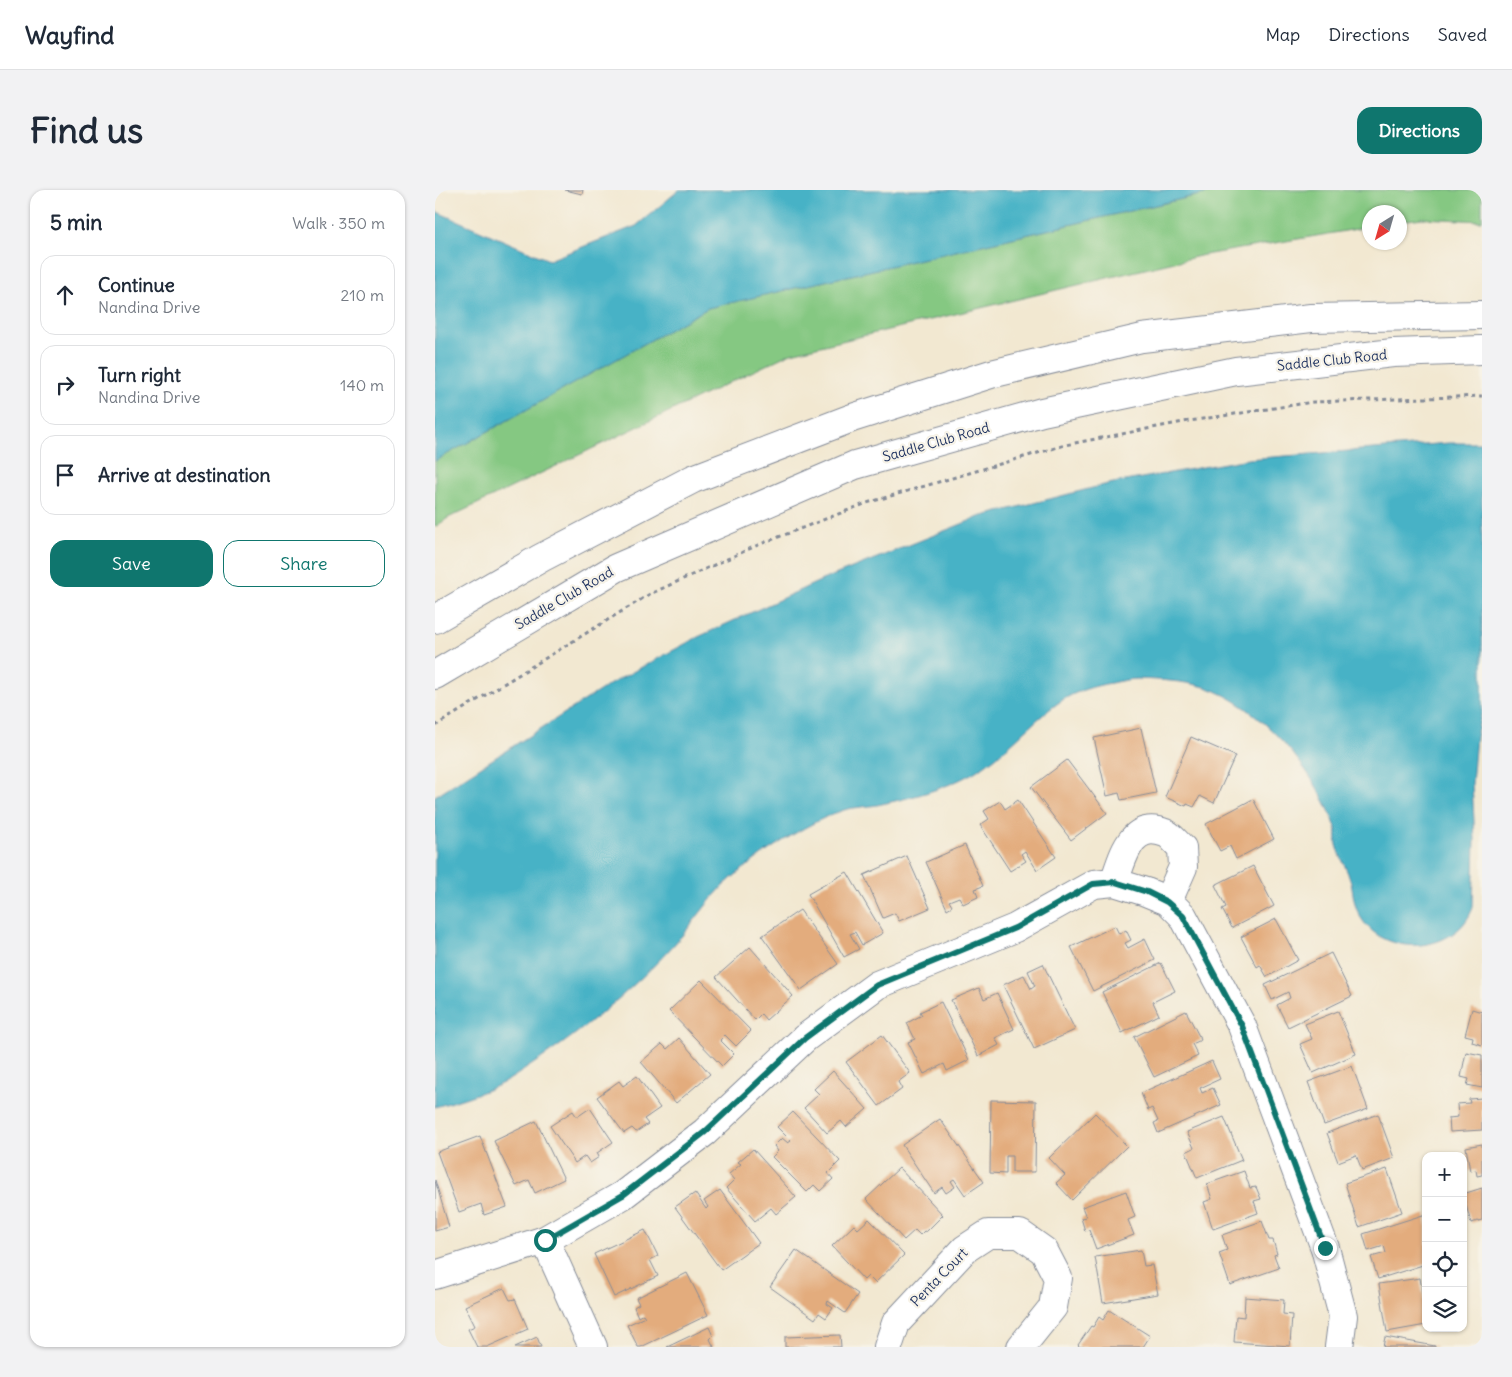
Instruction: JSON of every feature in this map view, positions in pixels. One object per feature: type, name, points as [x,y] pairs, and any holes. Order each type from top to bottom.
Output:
[{"type":"street","points":[[435,620],[541,558],[693,479],[852,418],[991,374],[1142,338],[1311,318],[1482,315]]},
{"type":"street","name":"Saddle Club Road","points":[[435,676],[616,568],[855,465],[1042,412],[1237,371],[1393,353],[1482,350]]},
{"type":"street","points":[[1115,882],[1126,849],[1135,836],[1149,831],[1166,833],[1182,848],[1183,867],[1167,902]]},
{"type":"street","points":[[435,1275],[545,1240],[623,1195],[705,1132],[805,1038],[877,985],[1015,928],[1093,884],[1115,882],[1147,892],[1167,902],[1183,916],[1242,1026],[1325,1248],[1343,1316],[1339,1347]]},
{"type":"street","name":"Penta Court","points":[[888,1347],[896,1323],[965,1248],[988,1234],[1020,1234],[1044,1251],[1058,1278],[1053,1307],[1021,1347]]},
{"type":"street","points":[[545,1240],[593,1347]]},
{"type":"path","points":[[435,726],[650,594],[758,545],[867,503],[1065,445],[1183,422],[1313,402],[1482,396]]},
{"type":"green space","points":[[1221,190],[1482,190],[1482,221],[1422,218],[1407,220],[1407,205],[1362,205],[1362,228],[1204,255],[791,353],[448,518],[435,527],[435,461],[708,308]]},
{"type":"water","points":[[679,190],[1221,190],[708,308],[435,461],[435,211],[549,260],[636,226]]},
{"type":"water","points":[[1449,443],[1482,443],[1482,710],[1476,737],[1472,783],[1475,840],[1473,907],[1465,922],[1454,933],[1439,941],[1423,945],[1406,945],[1390,941],[1375,933],[1363,921],[1356,907],[1350,878],[1337,845],[1336,828],[1314,783],[1283,742],[1246,708],[1226,696],[1197,685],[1155,680],[1125,680],[1092,687],[1067,697],[1039,718],[996,757],[962,779],[914,796],[835,813],[783,841],[724,885],[679,939],[656,963],[606,1010],[570,1038],[505,1082],[480,1093],[435,1107],[435,796],[612,683],[698,637],[822,580],[979,517],[1108,484],[1248,459]]},
{"type":"building","points":[[565,190],[583,190],[582,194]]},
{"type":"building","points":[[1141,728],[1156,793],[1121,800],[1119,793],[1107,796],[1094,738]]},
{"type":"building","points":[[1191,737],[1235,756],[1214,803],[1200,796],[1194,807],[1187,804],[1186,806],[1165,797]]},
{"type":"building","points":[[1067,760],[1107,813],[1071,840],[1031,787]]},
{"type":"building","points":[[1253,799],[1274,839],[1236,859],[1230,846],[1220,851],[1206,824]]},
{"type":"building","points":[[1018,800],[1056,857],[1037,870],[1025,851],[1021,854],[1026,861],[1010,871],[980,825],[989,819],[984,811],[1000,801],[1005,809]]},
{"type":"building","points":[[965,845],[983,886],[975,889],[978,897],[963,904],[959,897],[949,901],[952,906],[947,909],[926,862]]},
{"type":"building","points":[[907,856],[930,908],[899,921],[895,913],[883,918],[864,875]]},
{"type":"building","points":[[1253,866],[1274,906],[1232,928],[1222,909],[1226,907],[1215,885]]},
{"type":"building","points":[[847,872],[883,933],[862,945],[855,932],[850,934],[859,949],[844,957],[808,894]]},
{"type":"building","points":[[800,910],[838,964],[801,990],[762,936]]},
{"type":"building","points":[[1276,919],[1298,960],[1267,977],[1260,965],[1257,967],[1241,937]]},
{"type":"building","points":[[1115,926],[1119,934],[1126,930],[1131,940],[1125,943],[1128,948],[1145,939],[1155,960],[1093,991],[1071,947]]},
{"type":"building","points":[[750,947],[793,996],[766,1020],[761,1014],[755,1020],[716,977]]},
{"type":"building","points":[[1331,953],[1352,996],[1288,1027],[1277,1005],[1290,998],[1288,992],[1272,1000],[1265,985]]},
{"type":"building","points":[[1161,963],[1175,991],[1153,1002],[1159,1015],[1122,1033],[1102,992]]},
{"type":"building","points":[[1043,964],[1075,1030],[1034,1049],[1003,985],[1024,975],[1031,989],[1035,986],[1028,971]]},
{"type":"building","points":[[701,980],[751,1031],[736,1046],[725,1035],[720,1040],[734,1054],[722,1066],[669,1011]]},
{"type":"building","points":[[979,988],[984,999],[997,993],[1014,1029],[995,1038],[999,1045],[978,1056],[951,1000]]},
{"type":"building","points":[[941,1002],[969,1060],[947,1071],[944,1064],[924,1074],[908,1042],[915,1039],[907,1023],[922,1015],[920,1012]]},
{"type":"building","points":[[1472,1009],[1482,1012],[1482,1045],[1472,1042],[1473,1037],[1465,1035]]},
{"type":"building","points":[[1186,1011],[1201,1040],[1192,1044],[1198,1056],[1154,1077],[1134,1037]]},
{"type":"building","points":[[1338,1011],[1356,1054],[1313,1073],[1300,1044],[1312,1039],[1305,1024]]},
{"type":"building","points":[[882,1035],[910,1073],[898,1082],[902,1089],[879,1106],[846,1062]]},
{"type":"building","points":[[679,1038],[710,1074],[676,1103],[641,1062],[662,1044],[667,1049]]},
{"type":"building","points":[[1466,1052],[1482,1055],[1482,1088],[1467,1085],[1469,1079],[1461,1077]]},
{"type":"building","points":[[1212,1061],[1220,1079],[1200,1088],[1202,1093],[1213,1088],[1221,1105],[1158,1133],[1154,1123],[1158,1121],[1152,1108],[1148,1110],[1141,1093]]},
{"type":"building","points":[[1352,1066],[1368,1109],[1324,1125],[1308,1082]]},
{"type":"building","points":[[833,1071],[867,1109],[846,1127],[841,1121],[827,1133],[804,1108],[819,1094],[814,1089]]},
{"type":"building","points":[[637,1076],[660,1108],[644,1119],[648,1124],[636,1132],[632,1128],[624,1133],[597,1097],[619,1081],[623,1086]]},
{"type":"building","points":[[1482,1098],[1482,1130],[1450,1132],[1449,1118],[1458,1117],[1457,1104],[1470,1103],[1469,1099]]},
{"type":"building","points":[[991,1100],[1036,1101],[1035,1172],[1012,1172],[1012,1156],[1006,1156],[1006,1174],[990,1173]]},
{"type":"building","points":[[590,1108],[613,1142],[597,1153],[599,1157],[590,1163],[585,1156],[575,1163],[550,1126],[573,1111],[577,1117]]},
{"type":"building","points":[[793,1112],[840,1161],[828,1173],[833,1179],[820,1191],[814,1185],[807,1192],[772,1157],[778,1151],[774,1146],[782,1138],[788,1143],[791,1141],[777,1127]]},
{"type":"building","points":[[1095,1113],[1127,1146],[1072,1200],[1056,1183],[1065,1175],[1049,1158]]},
{"type":"building","points":[[1378,1114],[1394,1158],[1362,1170],[1356,1155],[1338,1162],[1327,1133]]},
{"type":"building","points":[[1224,1117],[1242,1160],[1197,1178],[1186,1152],[1194,1148],[1187,1132]]},
{"type":"building","points":[[940,1119],[984,1182],[965,1195],[954,1179],[951,1181],[955,1187],[946,1193],[942,1187],[934,1193],[902,1145]]},
{"type":"building","points":[[536,1121],[564,1179],[535,1193],[529,1180],[516,1186],[494,1141]]},
{"type":"building","points":[[480,1136],[507,1207],[484,1215],[481,1204],[459,1212],[437,1152]]},
{"type":"building","points":[[1482,1144],[1482,1175],[1477,1176],[1476,1170],[1470,1171],[1466,1147]]},
{"type":"building","points":[[753,1149],[796,1197],[776,1214],[771,1208],[755,1221],[726,1188],[734,1180],[729,1174],[741,1164],[738,1162]]},
{"type":"building","points":[[899,1168],[943,1215],[926,1232],[924,1231],[920,1235],[915,1230],[904,1240],[866,1199]]},
{"type":"building","points":[[1387,1169],[1402,1212],[1359,1227],[1345,1183]]},
{"type":"building","points":[[1244,1171],[1250,1188],[1256,1187],[1261,1199],[1254,1201],[1258,1213],[1213,1229],[1204,1202],[1212,1199],[1207,1184]]},
{"type":"building","points":[[435,1180],[449,1227],[435,1231]]},
{"type":"building","points":[[1482,1188],[1482,1220],[1471,1223],[1467,1208],[1467,1193]]},
{"type":"building","points":[[720,1190],[759,1243],[721,1270],[675,1207],[695,1193],[706,1209],[708,1207],[704,1201]]},
{"type":"building","points":[[1126,1191],[1135,1217],[1128,1220],[1134,1235],[1096,1249],[1089,1230],[1085,1231],[1081,1218],[1086,1217],[1082,1207]]},
{"type":"building","points":[[1422,1215],[1422,1265],[1378,1279],[1371,1257],[1386,1253],[1384,1246],[1368,1251],[1363,1234]]},
{"type":"building","points":[[869,1219],[904,1255],[875,1283],[868,1276],[864,1280],[832,1246],[854,1225],[858,1229]]},
{"type":"building","points":[[1262,1221],[1269,1240],[1273,1240],[1277,1254],[1274,1255],[1279,1268],[1230,1285],[1219,1253],[1227,1250],[1222,1235]]},
{"type":"building","points":[[645,1230],[658,1256],[650,1260],[658,1276],[614,1297],[594,1254]]},
{"type":"building","points":[[796,1250],[858,1294],[845,1313],[828,1301],[827,1304],[833,1308],[826,1318],[819,1313],[815,1319],[770,1287]]},
{"type":"building","points":[[1141,1250],[1144,1266],[1152,1265],[1158,1294],[1103,1303],[1095,1257]]},
{"type":"building","points":[[687,1273],[708,1315],[638,1347],[627,1325],[645,1317],[643,1314],[638,1317],[634,1307],[639,1304],[636,1298]]},
{"type":"building","points":[[1420,1278],[1422,1326],[1387,1332],[1379,1284]]},
{"type":"building","points":[[504,1288],[510,1300],[515,1299],[528,1329],[487,1347],[477,1347],[468,1329],[475,1326],[465,1306]]},
{"type":"building","points":[[1245,1297],[1284,1300],[1283,1314],[1292,1315],[1290,1346],[1234,1342],[1236,1316],[1244,1317]]},
{"type":"building","points":[[1109,1310],[1150,1336],[1143,1347],[1080,1347],[1078,1345],[1091,1326],[1093,1327],[1099,1317],[1103,1320]]},
{"type":"building","points":[[709,1327],[713,1336],[710,1339],[714,1347],[667,1347]]},
{"type":"building","points":[[840,1335],[841,1347],[785,1347],[785,1337]]},
{"type":"building","points":[[537,1337],[541,1347],[515,1347]]},
{"type":"building","points":[[1385,1337],[1435,1346],[1435,1347],[1383,1347]]},
{"type":"route","points":[[545,1240],[623,1195],[705,1132],[805,1038],[877,985],[1015,928],[1093,884],[1115,882],[1147,892],[1167,902],[1183,916],[1242,1026],[1325,1248]]}]
